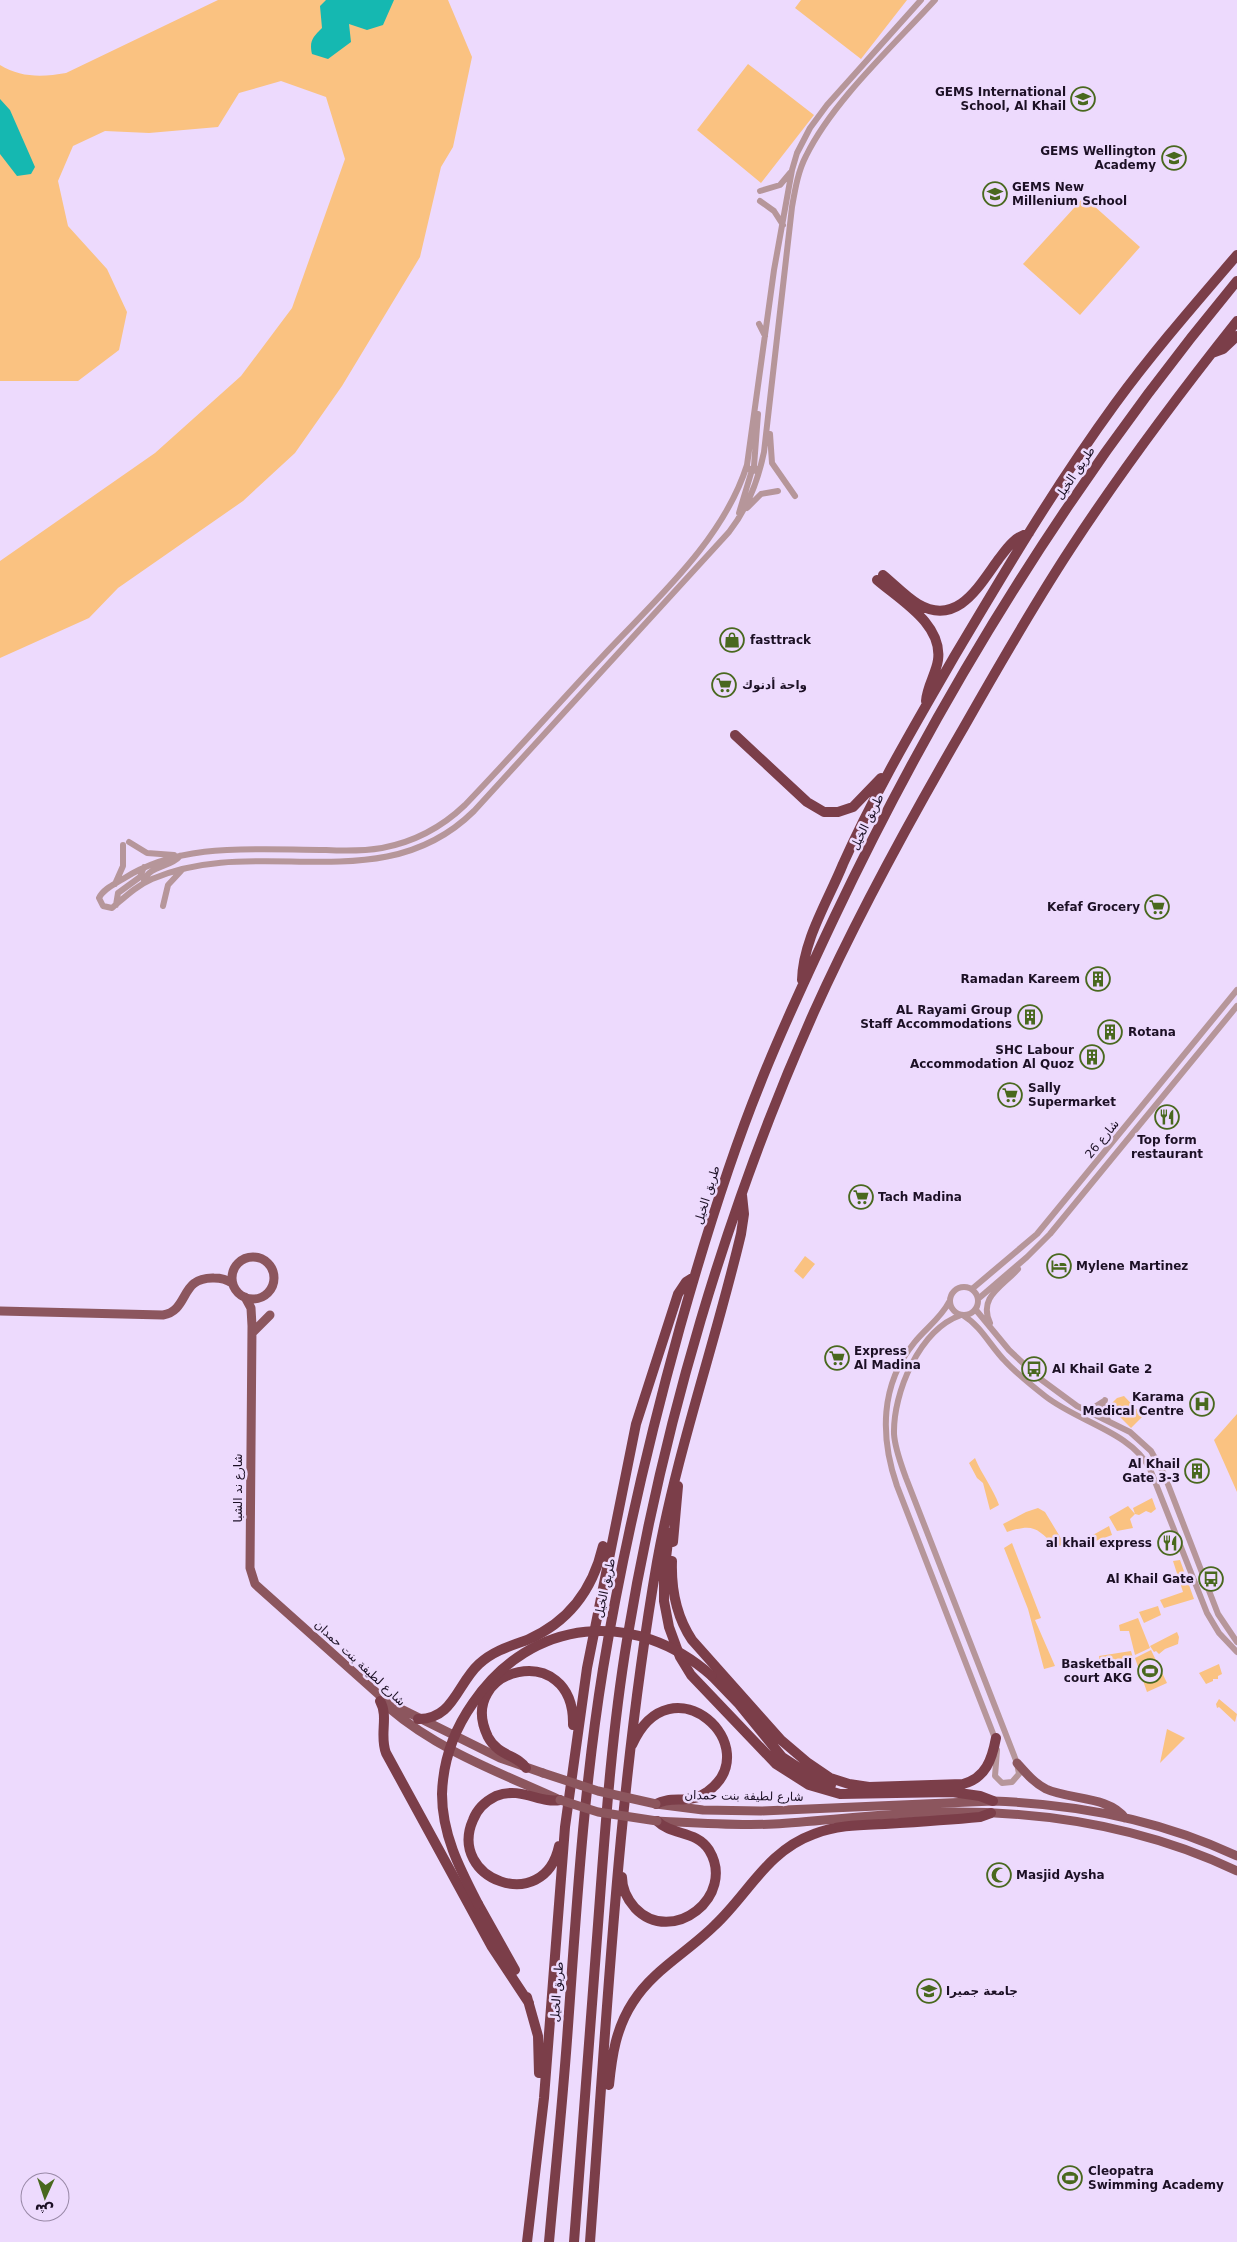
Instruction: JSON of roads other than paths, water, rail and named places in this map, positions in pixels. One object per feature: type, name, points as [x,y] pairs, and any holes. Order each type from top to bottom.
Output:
[{"type":"highway","points":[[802,986],[804,962],[811,938],[853,842],[893,764],[926,706],[1029,533],[1132,382],[1237,255]]},
{"type":"highway","name":"طريق الخيل","points":[[548,2242],[562,2099],[581,1839],[600,1691],[618,1586],[651,1439],[694,1277],[749,1112],[802,986],[880,820],[950,694],[1095,464],[1161,376],[1237,281]]},
{"type":"highway","points":[[574,2242],[610,1768],[626,1644],[647,1539],[683,1385],[710,1292],[742,1194],[815,1010],[866,904],[916,809],[1072,546],[1211,353],[1237,321]]},
{"type":"highway","points":[[1211,353],[1223,349],[1237,336]]},
{"type":"highway","points":[[926,706],[928,687],[938,659],[936,639],[926,622],[880,577],[920,605],[935,610],[951,609],[969,599],[1009,546],[1018,538],[1029,533]]},
{"type":"highway","points":[[735,735],[807,802],[824,812],[838,812],[853,807],[860,802],[893,764]]},
{"type":"highway","points":[[590,2242],[620,1844],[629,1753],[642,1654],[669,1503],[741,1234],[744,1214],[742,1194]]},
{"type":"highway","points":[[527,2242],[544,2098],[565,1826],[574,1750],[592,1636],[629,1455],[641,1406],[678,1294],[686,1282],[694,1277]]},
{"type":"highway","points":[[418,1718],[434,1718],[442,1713],[468,1676],[481,1662],[497,1652],[547,1630],[576,1604],[587,1590],[596,1571],[621,1468],[623,1461],[629,1455]]},
{"type":"highway","points":[[679,1464],[672,1584],[675,1604],[682,1624],[698,1648],[781,1740],[808,1763],[830,1778]]},
{"type":"highway","points":[[669,1503],[670,1518],[664,1575],[664,1601],[672,1635],[683,1663],[691,1675],[776,1764],[809,1785],[850,1795],[952,1792],[980,1796],[994,1801]]},
{"type":"highway","points":[[499,1949],[448,1839],[443,1807],[443,1785],[448,1752],[473,1703],[496,1673],[520,1655],[546,1641],[568,1634],[600,1630],[624,1632],[660,1642],[693,1660],[712,1676],[758,1727],[777,1752],[789,1762],[850,1795]]},
{"type":"highway","points":[[526,1768],[522,1763],[495,1747],[487,1735],[483,1721],[484,1701],[490,1688],[503,1677],[513,1672],[527,1670],[540,1672],[552,1677],[564,1689],[572,1711],[570,1740],[574,1750]]},
{"type":"highway","points":[[380,1700],[385,1711],[383,1740],[386,1753],[529,2003],[539,2046],[538,2088],[544,2098]]},
{"type":"highway","points":[[629,1753],[640,1730],[662,1712],[681,1708],[690,1709],[712,1722],[725,1746],[726,1759],[722,1773],[708,1792],[686,1801],[663,1801],[656,1804]]},
{"type":"highway","points":[[758,1727],[805,1767],[830,1778],[870,1788],[964,1784],[970,1782],[984,1771],[992,1758],[996,1738]]},
{"type":"highway","points":[[560,1800],[551,1800],[532,1791],[497,1796],[488,1801],[474,1816],[470,1825],[468,1843],[470,1852],[480,1869],[488,1876],[506,1884],[532,1882],[546,1873],[553,1864],[565,1826]]},
{"type":"highway","points":[[597,2154],[602,2146],[614,2046],[627,2012],[647,1984],[716,1925],[771,1860],[804,1838],[830,1829],[980,1817],[991,1813]]},
{"type":"highway","points":[[620,1844],[623,1852],[622,1883],[628,1898],[645,1916],[658,1921],[673,1922],[688,1918],[703,1906],[715,1883],[715,1864],[709,1850],[699,1840],[687,1833],[666,1828],[657,1821]]},
{"type":"main road","points":[[157,1315],[175,1306],[184,1288],[192,1280],[202,1276],[224,1274],[233,1270],[239,1262],[248,1257],[258,1257],[268,1263],[273,1271],[273,1284],[268,1293],[260,1298],[246,1298],[237,1292],[232,1283],[233,1270]]},
{"type":"main road","points":[[0,1311],[166,1315],[175,1310],[188,1288],[199,1280],[220,1278],[232,1283]]},
{"type":"main road","name":"شارع ند الشبا","points":[[246,1298],[250,1308],[252,1329],[251,1573],[261,1591],[303,1628]]},
{"type":"main road","name":"شارع ند الشبا","points":[[252,1329],[255,1306],[260,1298]]},
{"type":"main road","points":[[252,1329],[270,1314]]},
{"type":"main road","name":"شارع لطيفة بنت حمدان","points":[[303,1628],[407,1723],[462,1756],[532,1791]]},
{"type":"main road","name":"شارع لطيفة بنت حمدان","points":[[303,1628],[387,1702],[488,1752],[526,1768],[598,1791],[656,1804],[703,1810],[781,1810],[994,1801],[1064,1806],[1125,1818],[1176,1833],[1237,1856]]},
{"type":"main road","points":[[1017,1763],[1031,1779],[1044,1788],[1111,1806],[1125,1818]]},
{"type":"main road","name":"شارع لطيفة بنت حمدان","points":[[560,1800],[598,1812],[657,1821],[701,1824],[772,1824],[936,1812],[991,1813],[1078,1821],[1132,1832],[1191,1852],[1237,1871]]},
{"type":"street","points":[[778,491],[768,491],[758,495],[729,532],[481,804],[446,834],[411,851],[368,861],[256,861],[184,870],[144,883],[116,904],[107,908],[102,906],[99,900],[102,893],[114,885],[144,867],[180,856],[246,849],[373,850],[409,841],[443,824],[472,798],[700,549],[726,513],[746,469],[792,170],[803,141],[818,117],[921,0]]},
{"type":"street","points":[[740,516],[758,474],[768,424],[792,207],[798,179],[806,156],[825,122],[935,0]]},
{"type":"street","points":[[760,191],[780,184],[792,170]]},
{"type":"street","points":[[760,201],[774,211],[783,225]]},
{"type":"street","points":[[759,324],[765,337]]},
{"type":"street","points":[[756,410],[759,423],[754,466],[758,474]]},
{"type":"street","points":[[768,424],[772,463],[795,496]]},
{"type":"street","points":[[740,516],[741,502],[752,471],[750,468],[746,469]]},
{"type":"street","points":[[114,885],[123,866],[126,843],[147,853],[180,856]]},
{"type":"street","points":[[144,883],[149,872],[174,862],[180,856]]},
{"type":"street","points":[[116,904],[118,893],[140,877],[144,867]]},
{"type":"street","points":[[163,906],[168,885],[184,870]]},
{"type":"street","name":"شارع 26","points":[[972,1289],[1026,1245],[1075,1189],[1237,990]]},
{"type":"street","name":"شارع 26","points":[[978,1298],[1027,1257],[1082,1197],[1237,1006]]},
{"type":"street","points":[[1075,1189],[1077,1196],[1082,1197]]},
{"type":"street","points":[[995,1333],[986,1314],[987,1302],[1027,1257]]},
{"type":"street","points":[[976,1310],[949,1320],[930,1339],[908,1370],[900,1391],[896,1412],[896,1444],[906,1478],[1017,1763],[1019,1774],[1012,1782],[1002,1783],[997,1780],[994,1771],[996,1738],[897,1486],[889,1464],[885,1438],[885,1413],[896,1373],[908,1350],[949,1302],[951,1293],[958,1288],[972,1289],[978,1298],[976,1310],[1031,1372],[1082,1409],[1111,1423],[1141,1441],[1158,1463],[1220,1620],[1237,1642]]},
{"type":"street","points":[[949,1302],[952,1309],[974,1323],[1011,1368],[1058,1406],[1128,1443],[1143,1456],[1211,1620],[1237,1652]]},
{"type":"street","points":[[1082,1409],[1093,1408],[1104,1400],[1103,1412],[1111,1423]]},
{"type":"street","points":[[1081,1419],[1088,1419],[1094,1415]]},
{"type":"street","points":[[1182,1548],[1190,1552],[1200,1569]]},
{"type":"place","name":"GEMS International School, Al Khail","points":[[1083,99]]},
{"type":"place","name":"GEMS Wellington Academy","points":[[1174,158]]},
{"type":"place","name":"GEMS New Millenium School","points":[[995,194]]},
{"type":"place","name":"fasttrack","points":[[732,640]]},
{"type":"place","name":"واحة أدنوك","points":[[724,685]]},
{"type":"place","name":"Kefaf Grocery","points":[[1157,907]]},
{"type":"place","name":"Ramadan Kareem","points":[[1098,979]]},
{"type":"place","name":"AL Rayami Group Staff Accommodations","points":[[1030,1017]]},
{"type":"place","name":"Rotana","points":[[1110,1032]]},
{"type":"place","name":"SHC Labour Accommodation Al Quoz","points":[[1092,1057]]},
{"type":"place","name":"Sally Supermarket","points":[[1010,1095]]},
{"type":"place","name":"Top form restaurant","points":[[1167,1117]]},
{"type":"place","name":"Tach Madina","points":[[861,1197]]},
{"type":"place","name":"Mylene Martinez","points":[[1059,1266]]},
{"type":"place","name":"Express Al Madina","points":[[837,1358]]},
{"type":"place","name":"Al Khail Gate 2","points":[[1034,1369]]},
{"type":"place","name":"Karama Medical Centre","points":[[1202,1404]]},
{"type":"place","name":"Al Khail Gate 3-3","points":[[1197,1471]]},
{"type":"place","name":"al khail express","points":[[1170,1543]]},
{"type":"place","name":"Al Khail Gate","points":[[1211,1579]]},
{"type":"place","name":"Basketball court AKG","points":[[1150,1671]]},
{"type":"place","name":"Masjid Aysha","points":[[999,1875]]},
{"type":"place","name":"جامعة جميرا","points":[[929,1991]]},
{"type":"place","name":"Cleopatra Swimming Academy","points":[[1070,2178]]}]
